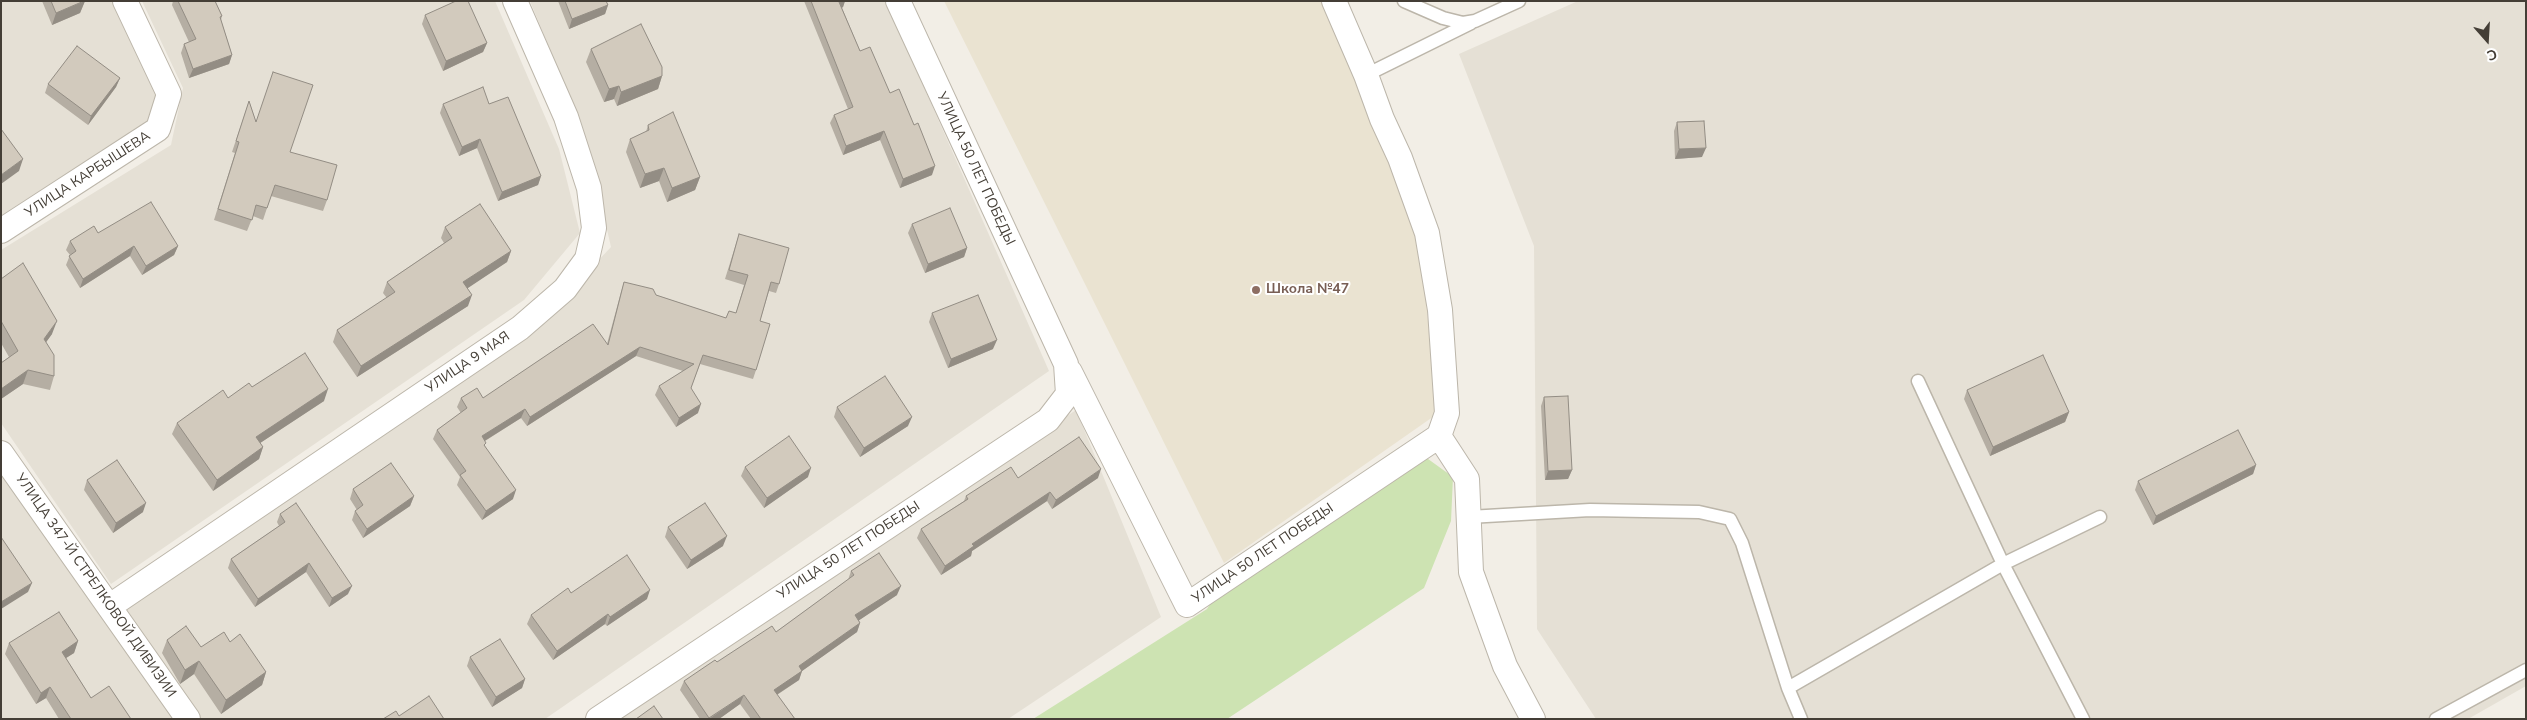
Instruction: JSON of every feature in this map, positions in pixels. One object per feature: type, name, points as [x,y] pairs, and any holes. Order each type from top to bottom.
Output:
[{"type":"street","name":"УЛИЦА КАРБЫШЕВА","points":[[1,231],[158,128],[168,94],[125,1]]},
{"type":"street","name":"УЛИЦА 9 МАЯ","points":[[110,606],[520,328],[565,289],[587,259],[594,228],[589,188],[566,117],[515,1]]},
{"type":"street","name":"УЛИЦА 50 ЛЕТ ПОБЕДЫ","points":[[898,1],[1066,364],[1187,605],[1439,436]]},
{"type":"street","points":[[1334,1],[1366,75],[1427,233],[1440,310],[1447,413],[1439,436],[1467,478],[1470,572],[1504,666],[1533,719]]},
{"type":"street","name":"УЛИЦА 50 ЛЕТ ПОБЕДЫ","points":[[598,719],[1048,420],[1068,394],[1066,364]]},
{"type":"street","name":"УЛИЦА 347-Й СТРЕЛКОВОЙ ДИВИЗИИ","points":[[1,453],[188,719]]},
{"type":"lane","points":[[1404,1],[1443,18],[1463,23],[1475,21]]},
{"type":"lane","points":[[1366,75],[1519,1]]},
{"type":"lane","points":[[1918,380],[2003,564],[2083,719]]},
{"type":"lane","points":[[1469,517],[1590,510],[1699,512],[1730,519],[1742,543],[1788,688],[1801,719]]},
{"type":"lane","points":[[1788,688],[2003,564],[2100,517]]},
{"type":"lane","points":[[2436,719],[2526,670]]},
{"type":"shaded area","points":[[1,1],[115,1],[160,92],[152,123],[1,221]]},
{"type":"shaded area","points":[[142,1],[495,1],[559,149],[580,233],[524,300],[111,584],[1,423],[1,250],[171,145],[183,88]]},
{"type":"shaded area","points":[[530,1],[886,1],[1049,371],[545,719],[201,719],[122,607],[541,321],[611,247],[586,138]]},
{"type":"shaded area","name":"Школа №47","points":[[944,1],[1324,1],[1420,239],[1437,414],[1224,563]]},
{"type":"shaded area","points":[[1578,1],[2526,1],[2526,686],[2468,719],[1596,719],[1537,629],[1534,246],[1459,54]]},
{"type":"shaded area","points":[[1076,410],[1161,617],[1008,719],[613,719]]},
{"type":"shaded area","points":[[1,473],[173,719],[1,719]]},
{"type":"green space","points":[[1417,451],[1453,477],[1451,521],[1424,588],[1227,719],[1033,719],[1207,609],[1223,583]]},
{"type":"building","points":[[51,1],[84,1],[56,13]]},
{"type":"building","points":[[178,1],[215,1],[222,16],[220,17],[232,55],[193,69],[184,44],[196,39]]},
{"type":"building","points":[[456,1],[468,1],[487,43],[446,61],[425,15]]},
{"type":"building","points":[[565,1],[606,1],[608,5],[572,19]]},
{"type":"building","points":[[811,1],[840,1],[860,51],[870,47],[890,93],[899,89],[914,125],[918,123],[935,166],[903,179],[884,131],[846,146],[834,115],[853,107]]},
{"type":"building","points":[[641,24],[662,67],[662,76],[621,92],[619,86],[609,89],[591,49]]},
{"type":"building","points":[[77,46],[120,78],[91,116],[48,84]]},
{"type":"building","points":[[273,72],[313,85],[290,152],[337,165],[327,200],[275,185],[267,208],[256,205],[252,220],[218,209],[239,142],[236,141],[249,101],[256,122]]},
{"type":"building","points":[[483,87],[489,104],[508,97],[541,176],[502,192],[480,139],[462,147],[443,104]]},
{"type":"building","points":[[673,112],[700,177],[672,188],[664,168],[645,174],[630,139],[649,130],[648,125]]},
{"type":"building","points":[[1704,121],[1706,148],[1679,149],[1677,122]]},
{"type":"building","points":[[1,129],[23,159],[1,175]]},
{"type":"building","points":[[151,202],[178,246],[146,266],[134,246],[83,279],[69,256],[76,251],[70,241],[94,226],[98,233]]},
{"type":"building","points":[[480,204],[511,251],[463,282],[472,295],[361,366],[337,330],[395,292],[387,282],[452,238],[445,227]]},
{"type":"building","points":[[950,208],[967,248],[928,264],[912,224]]},
{"type":"building","points":[[739,234],[789,248],[779,284],[771,282],[760,321],[770,324],[756,370],[703,355],[691,388],[701,404],[679,418],[659,386],[694,364],[640,347],[530,417],[525,409],[482,436],[486,443],[484,445],[516,490],[486,511],[460,475],[466,471],[437,430],[467,408],[461,398],[477,388],[483,398],[593,324],[608,345],[624,282],[653,289],[656,295],[726,318],[729,311],[736,313],[748,275],[729,270]]},
{"type":"building","points":[[23,263],[57,321],[44,339],[54,355],[54,376],[28,370],[1,389],[1,363],[18,351],[1,321],[1,279]]},
{"type":"building","points":[[978,295],[997,340],[951,359],[932,313]]},
{"type":"building","points":[[305,353],[328,389],[256,437],[263,447],[217,480],[177,423],[223,390],[228,398],[249,383],[252,387]]},
{"type":"building","points":[[2043,355],[2069,412],[1993,447],[1967,390]]},
{"type":"building","points":[[885,376],[912,417],[864,448],[837,407]]},
{"type":"building","points":[[1568,396],[1572,470],[1548,471],[1544,397]]},
{"type":"building","points":[[2238,430],[2256,465],[2156,516],[2138,481]]},
{"type":"building","points":[[789,436],[811,468],[767,498],[745,467]]},
{"type":"building","points":[[1079,437],[1101,469],[1056,500],[1050,492],[972,544],[974,546],[945,566],[921,529],[968,499],[966,496],[1011,467],[1018,478]]},
{"type":"building","points":[[117,460],[146,503],[116,523],[87,480]]},
{"type":"building","points":[[391,463],[414,496],[367,529],[355,511],[363,505],[353,489]]},
{"type":"building","points":[[296,503],[352,586],[332,598],[309,563],[258,599],[231,559],[285,522],[280,514]]},
{"type":"building","points":[[705,503],[727,536],[691,560],[668,527]]},
{"type":"building","points":[[1,537],[32,583],[1,602]]},
{"type":"building","points":[[879,553],[901,586],[855,615],[860,623],[799,666],[802,671],[774,690],[795,719],[761,719],[744,695],[709,718],[684,681],[772,626],[776,632],[854,575],[851,571]]},
{"type":"building","points":[[627,555],[650,590],[610,617],[608,614],[557,651],[531,615],[568,588],[571,593]]},
{"type":"building","points":[[59,612],[78,641],[62,652],[91,698],[109,686],[131,719],[71,719],[50,687],[41,693],[9,643]]},
{"type":"building","points":[[186,626],[201,647],[224,632],[230,642],[240,634],[266,672],[226,700],[199,661],[185,670],[167,640]]},
{"type":"building","points":[[500,639],[525,679],[496,697],[470,657]]},
{"type":"building","points":[[429,696],[444,719],[383,719],[396,711],[399,716]]},
{"type":"building","points":[[654,706],[663,719],[636,719]]},
{"type":"place","name":"Школа №47","points":[[1256,290]]}]
